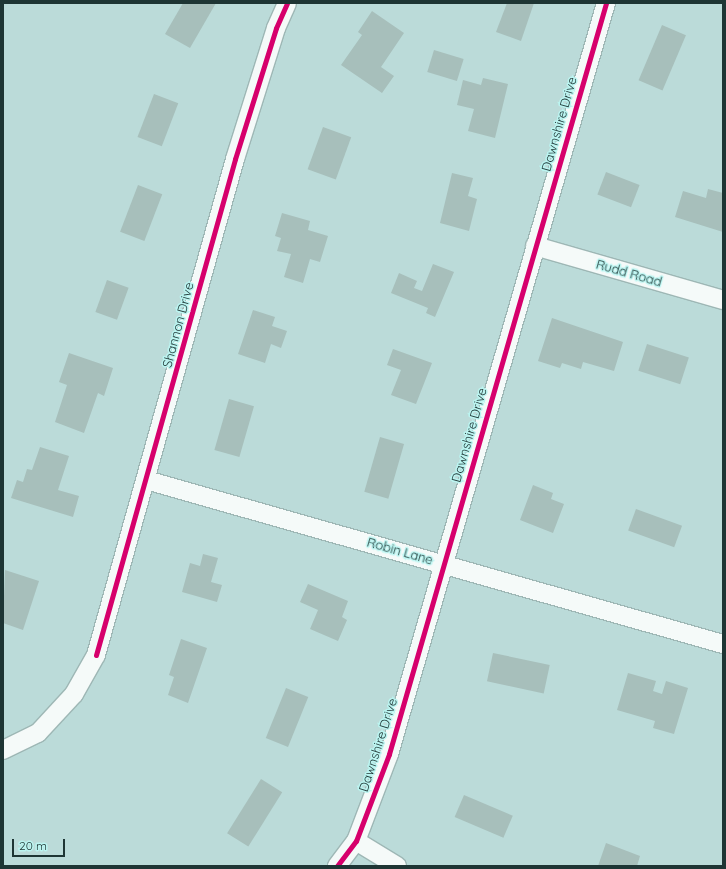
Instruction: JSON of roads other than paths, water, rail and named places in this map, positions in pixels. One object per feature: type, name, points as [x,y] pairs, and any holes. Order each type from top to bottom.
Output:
[{"type":"street","name":"Shannon Drive","points":[[3,750],[38,733],[74,694],[96,655],[235,159],[276,28],[287,3]]},
{"type":"street","name":"Dawnshire Drive","points":[[337,866],[356,841],[389,754],[534,246],[606,3]]},
{"type":"street","name":"Rudd Road","points":[[534,246],[723,300]]},
{"type":"street","name":"Robin Lane","points":[[146,480],[444,563],[723,644]]},
{"type":"street","points":[[356,841],[397,866]]}]
